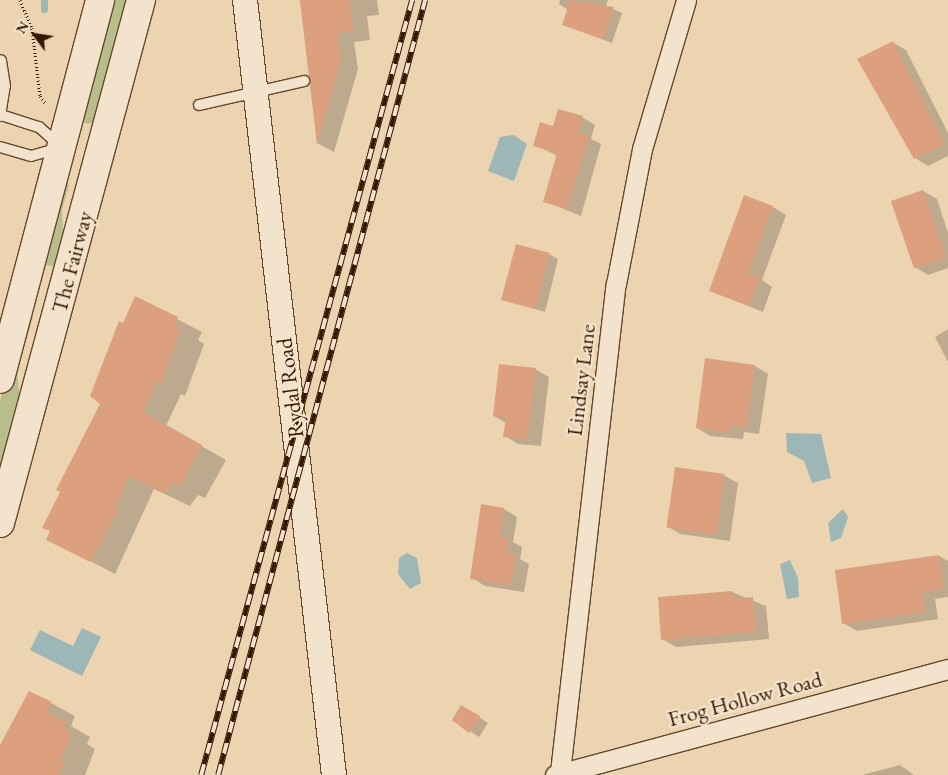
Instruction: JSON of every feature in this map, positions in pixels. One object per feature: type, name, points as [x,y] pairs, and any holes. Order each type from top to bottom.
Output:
[{"type":"main road","name":"The Fairway","points":[[0,379],[100,0]]},
{"type":"main road","name":"The Fairway","points":[[0,523],[100,157],[140,0]]},
{"type":"main road","points":[[61,147],[100,157]]},
{"type":"street","name":"Rydal Road","points":[[245,0],[334,775]]},
{"type":"street","name":"Lindsay Lane","points":[[558,774],[616,284],[642,149],[686,0]]},
{"type":"street","name":"Frog Hollow Road","points":[[558,774],[948,669]]},
{"type":"lane","points":[[1,60],[5,86],[0,116],[39,127],[61,147]]},
{"type":"lane","points":[[200,105],[256,90],[304,82]]},
{"type":"lane","points":[[0,147],[31,156],[61,147]]},
{"type":"path","points":[[20,0],[32,28],[40,96],[51,110]]},
{"type":"green space","points":[[109,0],[129,0],[96,121],[88,124],[79,121]]},
{"type":"green space","points":[[65,180],[69,185],[62,210],[63,235],[55,266],[49,266],[42,263]]},
{"type":"green space","points":[[24,313],[33,317],[17,371],[20,399],[0,473],[0,401]]},
{"type":"water","points":[[514,135],[527,144],[514,181],[488,171],[500,137]]},
{"type":"water","points":[[786,433],[821,434],[831,478],[812,483],[804,461],[787,452]]},
{"type":"water","points":[[843,509],[848,517],[841,538],[831,542],[828,523]]},
{"type":"water","points":[[407,553],[417,558],[421,583],[410,589],[398,574],[399,558]]},
{"type":"water","points":[[790,560],[798,578],[799,597],[787,599],[780,564]]},
{"type":"water","points":[[82,628],[101,637],[82,676],[30,650],[40,630],[73,646]]},
{"type":"building","points":[[300,0],[349,0],[353,31],[337,33],[341,58],[317,144]]},
{"type":"building","points":[[570,0],[614,7],[603,39],[562,25]]},
{"type":"building","points":[[893,41],[945,144],[914,159],[857,59]]},
{"type":"building","points":[[558,109],[583,116],[578,132],[589,135],[567,209],[543,202],[557,153],[533,146],[540,122],[553,126]]},
{"type":"building","points":[[923,190],[946,257],[914,268],[891,201]]},
{"type":"building","points":[[744,195],[773,206],[748,273],[760,278],[749,306],[709,291]]},
{"type":"building","points":[[516,244],[550,253],[535,309],[501,300]]},
{"type":"building","points":[[135,296],[178,317],[174,326],[181,329],[161,383],[157,381],[143,412],[202,445],[181,486],[174,482],[165,493],[130,476],[115,507],[119,509],[90,562],[46,540],[50,531],[42,528],[60,492],[56,490],[100,404],[90,396],[119,321],[123,323]]},
{"type":"building","points":[[705,358],[755,365],[746,428],[731,426],[730,433],[696,428]]},
{"type":"building","points":[[499,364],[536,368],[527,439],[503,437],[506,418],[493,416]]},
{"type":"building","points":[[675,467],[725,474],[716,534],[667,527]]},
{"type":"building","points":[[481,504],[504,508],[500,536],[509,538],[506,553],[516,555],[511,585],[470,579]]},
{"type":"building","points":[[939,555],[944,589],[922,592],[925,612],[842,624],[835,570]]},
{"type":"building","points":[[732,591],[733,599],[753,597],[756,632],[661,640],[658,597]]},
{"type":"building","points":[[29,691],[52,702],[47,713],[67,722],[64,730],[72,734],[60,759],[65,762],[59,775],[0,775],[0,745]]},
{"type":"building","points":[[461,705],[480,716],[469,733],[452,720]]},
{"type":"waterway","points":[[44,0],[44,9]]},
{"type":"railway","points":[[201,775],[412,0]]},
{"type":"railway","points":[[218,775],[425,0]]}]
